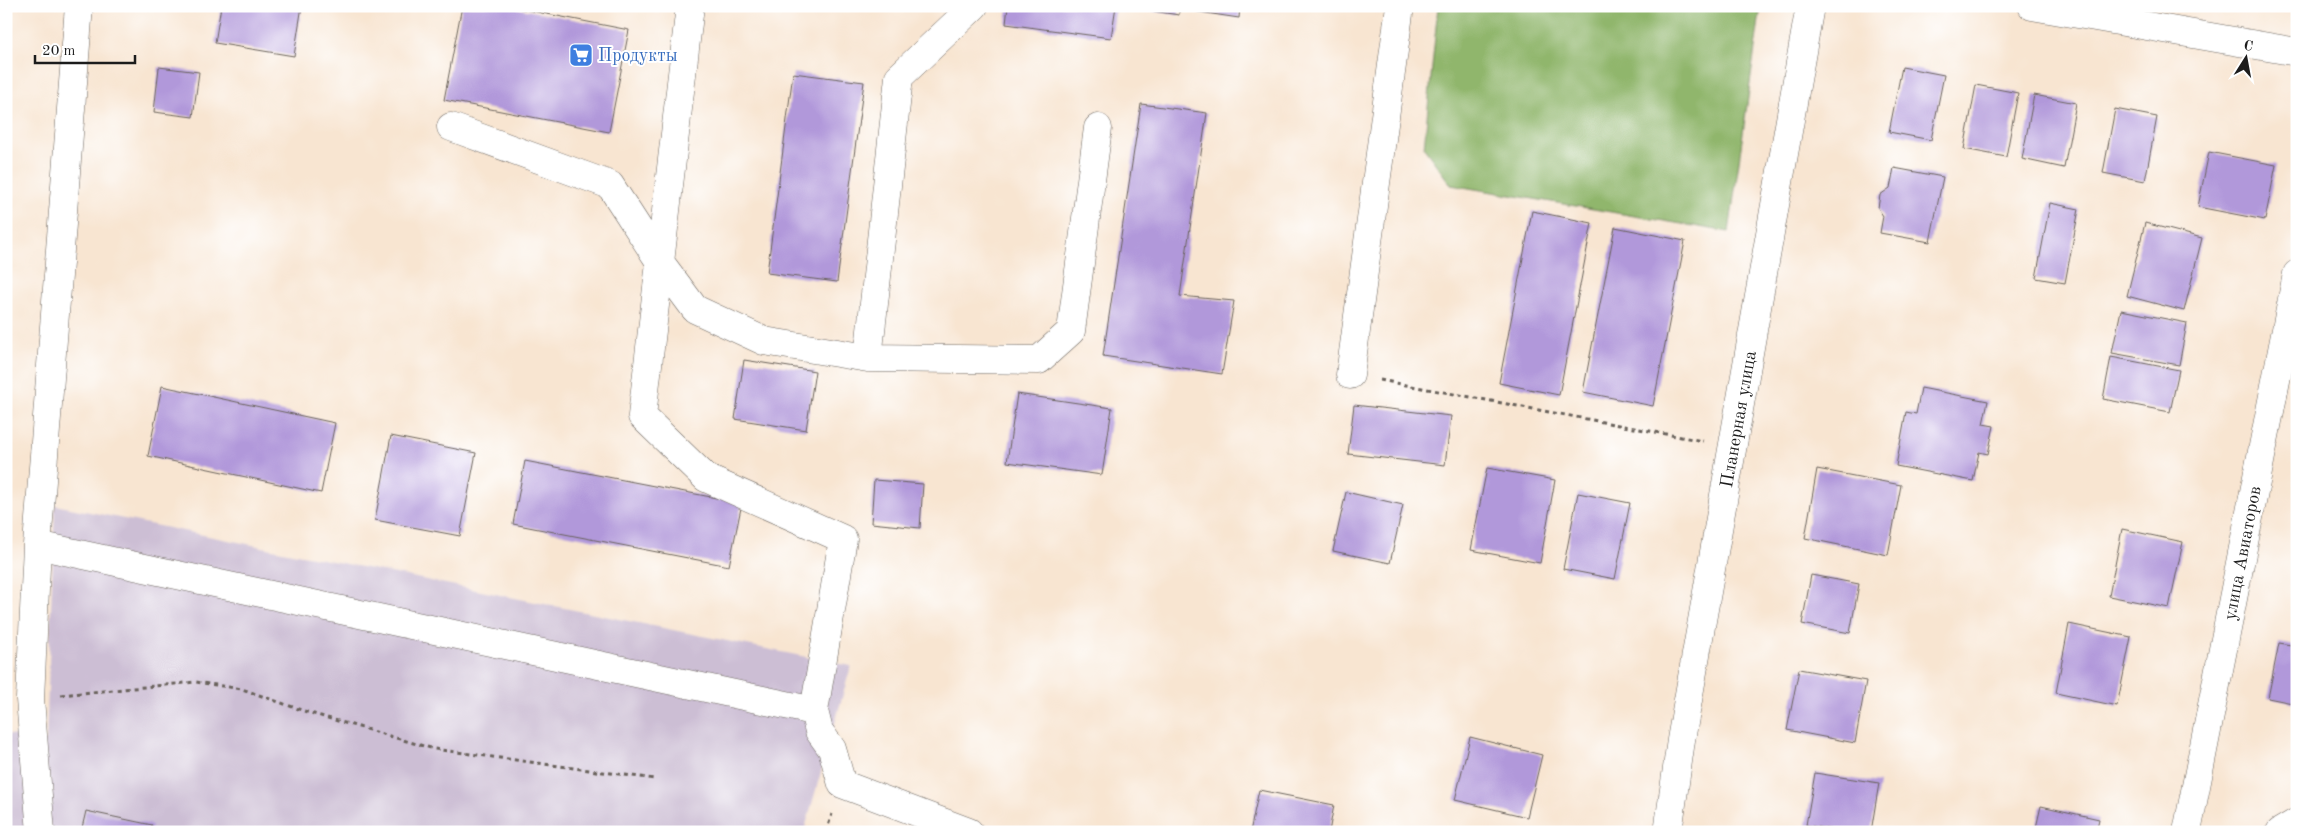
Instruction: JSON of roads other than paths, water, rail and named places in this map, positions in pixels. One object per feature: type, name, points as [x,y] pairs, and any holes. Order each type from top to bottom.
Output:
[{"type":"street","points":[[42,832],[30,699],[37,545],[78,6]]},
{"type":"street","points":[[690,6],[642,416],[706,478],[843,539],[814,711],[819,731],[832,749],[842,784],[969,832]]},
{"type":"street","points":[[868,358],[899,77],[974,6]]},
{"type":"street","points":[[1350,375],[1400,6]]},
{"type":"street","name":"Планерная улица","points":[[1668,832],[1681,740],[1810,6]]},
{"type":"street","points":[[2032,6],[2297,52]]},
{"type":"street","points":[[451,127],[610,185],[660,262],[695,309],[764,341],[868,358],[1039,360],[1071,331],[1098,128]]},
{"type":"street","name":"улица Авиаторов","points":[[2187,832],[2297,274]]},
{"type":"street","points":[[37,545],[814,711]]},
{"type":"street","points":[[2280,832],[2297,822]]},
{"type":"place","name":"Продукты","points":[[581,55]]}]
